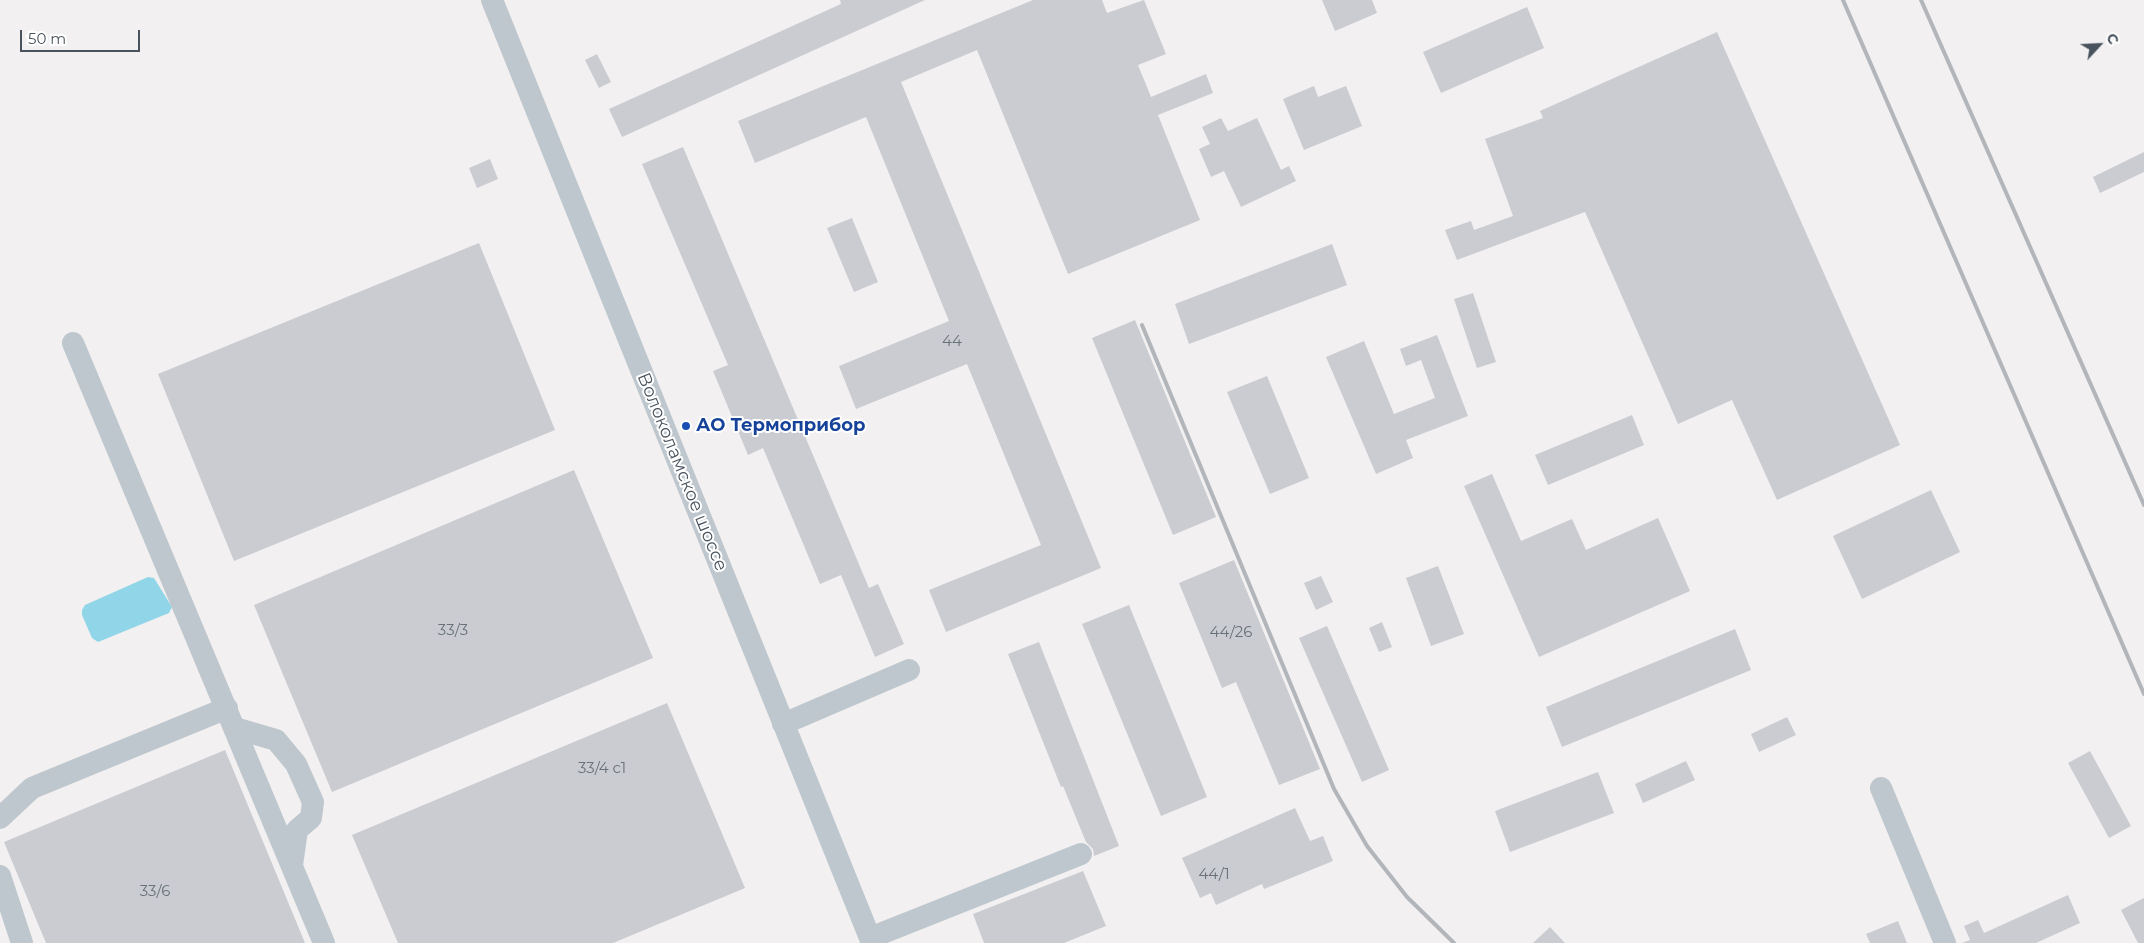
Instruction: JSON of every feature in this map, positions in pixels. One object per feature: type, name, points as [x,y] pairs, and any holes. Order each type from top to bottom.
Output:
[{"type":"street","name":"Волоколамское шоссе","points":[[492,0],[871,941]]},
{"type":"street","points":[[73,343],[324,943]]},
{"type":"street","points":[[783,724],[910,670]]},
{"type":"street","points":[[0,818],[32,788],[231,718],[276,740],[296,764],[313,802],[311,818],[297,830],[292,866]]},
{"type":"street","points":[[1881,788],[1945,943]]},
{"type":"street","points":[[871,941],[1081,854]]},
{"type":"street","points":[[0,876],[22,943]]},
{"type":"water","points":[[148,577],[154,578],[172,607],[169,613],[98,642],[92,638],[82,615],[85,605]]},
{"type":"building","points":[[840,0],[925,0],[622,137],[609,109],[841,4]]},
{"type":"building","points":[[1033,0],[1102,0],[1107,13],[1144,0],[1166,54],[1138,65],[1151,97],[1206,74],[1213,93],[1158,115],[1200,220],[1068,274],[977,50],[901,82],[1101,568],[946,632],[929,590],[1041,545],[967,364],[856,409],[839,366],[949,321],[866,117],[755,163],[738,121]]},
{"type":"building","points":[[1322,0],[1372,0],[1377,13],[1335,31]]},
{"type":"building","points":[[1527,7],[1544,48],[1441,93],[1423,52]]},
{"type":"building","points":[[1717,32],[1900,445],[1777,500],[1732,400],[1678,424],[1585,212],[1457,260],[1445,230],[1471,221],[1474,230],[1513,216],[1485,139],[1543,118],[1540,111]]},
{"type":"building","points":[[597,54],[611,82],[599,88],[585,60]]},
{"type":"building","points":[[1314,86],[1318,97],[1346,86],[1362,126],[1304,150],[1283,99]]},
{"type":"building","points":[[1221,118],[1228,131],[1257,118],[1281,170],[1289,166],[1296,181],[1241,207],[1224,171],[1211,177],[1199,149],[1210,144],[1202,127]]},
{"type":"building","points":[[683,147],[869,588],[878,584],[904,644],[875,657],[841,575],[820,584],[763,448],[748,455],[713,371],[728,365],[642,164]]},
{"type":"building","points":[[2144,152],[2144,172],[2100,193],[2093,177]]},
{"type":"building","points":[[490,159],[498,179],[477,188],[469,168]]},
{"type":"building","points":[[852,218],[878,282],[854,292],[827,228]]},
{"type":"building","points":[[479,243],[555,430],[234,561],[158,374]]},
{"type":"building","points":[[1332,244],[1347,285],[1189,344],[1175,304]]},
{"type":"building","points":[[1473,293],[1496,362],[1477,368],[1454,299]]},
{"type":"building","points":[[1135,320],[1216,517],[1173,535],[1092,338]]},
{"type":"building","points":[[1437,335],[1468,416],[1406,440],[1413,458],[1376,474],[1326,357],[1364,341],[1394,414],[1435,398],[1421,360],[1406,366],[1400,349]]},
{"type":"building","points":[[1267,376],[1309,478],[1270,494],[1227,392]]},
{"type":"building","points":[[1632,415],[1644,445],[1548,485],[1535,455]]},
{"type":"building","points":[[574,470],[653,658],[332,792],[254,605]]},
{"type":"building","points":[[1492,474],[1521,541],[1572,519],[1586,550],[1658,518],[1690,591],[1539,657],[1464,486]]},
{"type":"building","points":[[1931,490],[1960,552],[1862,599],[1833,536]]},
{"type":"building","points":[[1234,560],[1320,769],[1279,785],[1236,682],[1222,688],[1179,583]]},
{"type":"building","points":[[1438,566],[1464,634],[1431,646],[1406,578]]},
{"type":"building","points":[[1321,576],[1333,602],[1316,610],[1304,583]]},
{"type":"building","points":[[1129,605],[1207,797],[1161,816],[1082,624]]},
{"type":"building","points":[[1382,622],[1392,647],[1379,652],[1369,628]]},
{"type":"building","points":[[1327,626],[1389,770],[1362,782],[1299,638]]},
{"type":"building","points":[[1735,629],[1751,670],[1562,747],[1546,707]]},
{"type":"building","points":[[1039,642],[1119,846],[1094,856],[1093,849],[1086,842],[1063,786],[1061,787],[1008,654]]},
{"type":"building","points":[[667,703],[745,888],[613,943],[398,943],[352,835]]},
{"type":"building","points":[[1787,717],[1796,735],[1759,752],[1751,734]]},
{"type":"building","points":[[225,750],[305,943],[46,943],[4,842]]},
{"type":"building","points":[[2090,751],[2131,826],[2109,838],[2068,763]]},
{"type":"building","points":[[1686,761],[1695,780],[1643,803],[1635,784]]},
{"type":"building","points":[[1598,772],[1614,813],[1510,852],[1495,811]]},
{"type":"building","points":[[1295,808],[1310,841],[1323,836],[1333,861],[1264,889],[1262,884],[1216,905],[1211,893],[1200,898],[1182,858]]},
{"type":"building","points":[[1083,871],[1106,926],[1064,943],[984,943],[973,914]]},
{"type":"building","points":[[2068,895],[2080,923],[2036,943],[1962,943],[1970,940],[1964,926],[1978,920],[1984,933]]},
{"type":"building","points":[[2144,898],[2144,943],[2138,943],[2121,910]]},
{"type":"building","points":[[1898,921],[1907,943],[1870,943],[1866,934]]},
{"type":"building","points":[[1550,927],[1565,943],[1533,943]]},
{"type":"railway","points":[[1843,0],[2144,694]]},
{"type":"railway","points":[[1921,0],[2144,505]]},
{"type":"railway","points":[[1142,325],[1334,789],[1367,846],[1407,897],[1454,943]]},
{"type":"place","name":"АО Термоприбор","points":[[686,426]]}]
